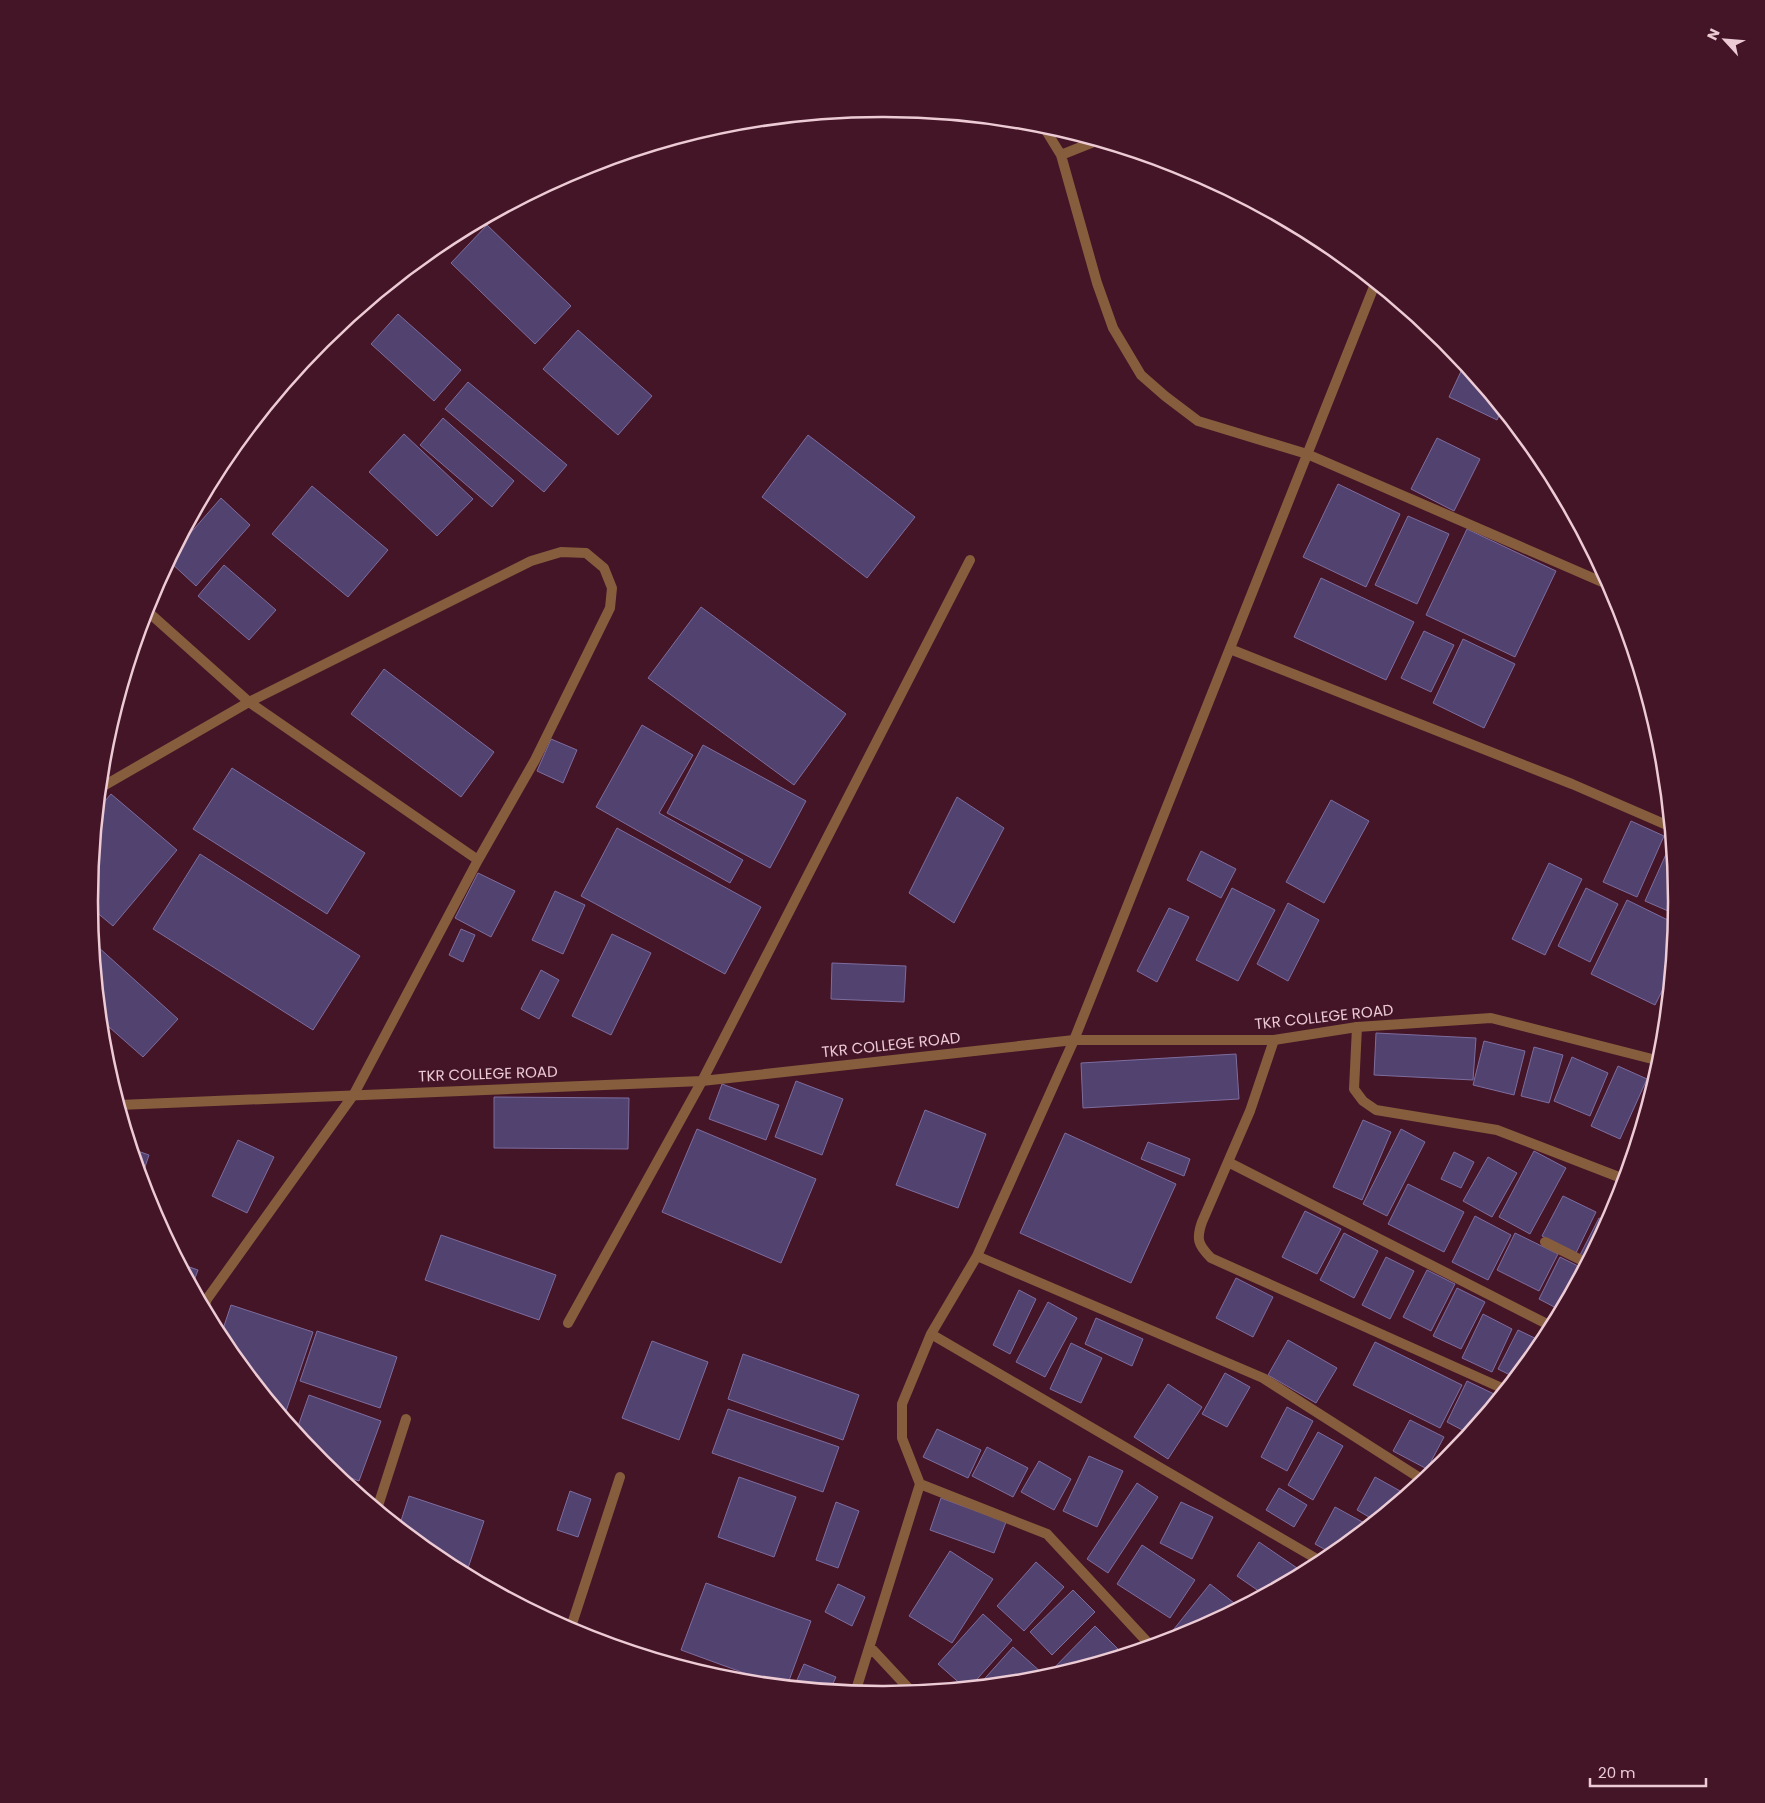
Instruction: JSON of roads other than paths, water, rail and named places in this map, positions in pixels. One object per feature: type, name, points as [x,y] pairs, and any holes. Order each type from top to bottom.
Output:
[{"type":"street","points":[[1049,135],[1061,155],[1097,283],[1113,328],[1141,375],[1165,396],[1198,421],[1307,454],[1599,581]]},
{"type":"street","points":[[1061,155],[1089,144]]},
{"type":"street","points":[[857,1686],[920,1484],[902,1438],[902,1404],[931,1334],[977,1256],[1074,1040],[1373,289]]},
{"type":"street","points":[[107,784],[249,702],[531,561],[562,552],[586,553],[604,568],[612,588],[610,608],[535,760],[478,860],[354,1094],[207,1300]]},
{"type":"street","points":[[568,1323],[702,1082],[970,560]]},
{"type":"street","points":[[152,615],[249,702],[478,860]]},
{"type":"street","points":[[1230,649],[1572,784],[1663,824]]},
{"type":"street","name":"TKR COLLEGE ROAD","points":[[124,1105],[354,1094],[702,1082],[1074,1040],[1274,1040],[1357,1028],[1490,1018],[1651,1059]]},
{"type":"street","points":[[1357,1028],[1354,1089],[1363,1101],[1376,1110],[1498,1130],[1618,1176]]},
{"type":"street","points":[[1274,1040],[1250,1111],[1198,1235],[1200,1244],[1211,1258],[1499,1387]]},
{"type":"street","points":[[1228,1162],[1544,1323]]},
{"type":"street","points":[[1545,1242],[1581,1260]]},
{"type":"street","points":[[977,1256],[1263,1378],[1417,1476]]},
{"type":"street","points":[[931,1334],[1314,1557]]},
{"type":"street","points":[[379,1503],[406,1419]]},
{"type":"street","points":[[572,1623],[620,1477]]},
{"type":"street","points":[[920,1484],[1047,1534],[1146,1641]]},
{"type":"street","points":[[870,1647],[906,1686]]}]
